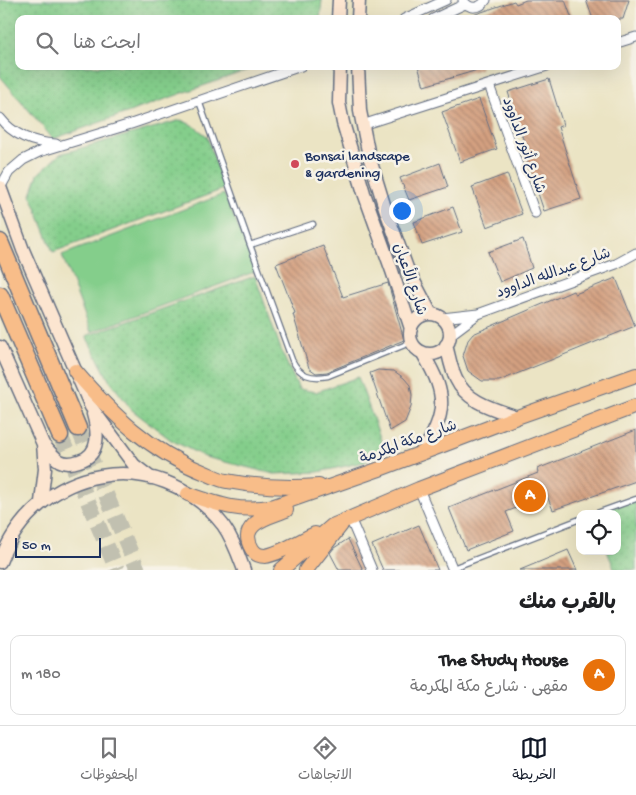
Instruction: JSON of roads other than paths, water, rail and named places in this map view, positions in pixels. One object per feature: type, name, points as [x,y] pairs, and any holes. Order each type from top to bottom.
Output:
[{"type":"highway","points":[[0,242],[78,428]]},
{"type":"highway","points":[[0,295],[60,435]]},
{"type":"main road","points":[[75,371],[122,421],[154,448],[190,467],[225,481],[261,486],[297,487],[332,485]]},
{"type":"main road","name":"شارع مكة المكرمة","points":[[188,494],[222,506],[257,510],[378,470],[517,417],[636,375]]},
{"type":"main road","points":[[378,470],[260,521],[249,530],[249,540],[255,553],[260,556],[271,555],[419,489],[636,406]]},
{"type":"main road","points":[[281,570],[342,522]]},
{"type":"main road","points":[[306,570],[342,522]]},
{"type":"street","points":[[338,15],[339,0]]},
{"type":"street","points":[[358,15],[359,0]]},
{"type":"street","points":[[413,15],[446,0]]},
{"type":"street","points":[[440,15],[464,2],[471,7],[477,7],[486,0]]},
{"type":"street","points":[[621,42],[636,37]]},
{"type":"street","points":[[43,444],[58,460],[72,463],[83,460],[92,454],[96,445],[97,427],[91,407],[23,250],[0,187],[9,172],[22,160],[39,152],[131,124],[289,70]]},
{"type":"street","name":"شارع الأعيان","points":[[340,70],[339,103],[342,123],[411,329]]},
{"type":"street","name":"شارع الأعيان","points":[[358,70],[362,124],[369,156],[385,208],[407,268],[437,316]]},
{"type":"street","name":"شارع أنور الداوود","points":[[362,124],[535,70]]},
{"type":"street","name":"شارع أنور الداوود","points":[[489,85],[535,214]]},
{"type":"street","points":[[0,118],[11,130],[32,140],[49,144],[66,143]]},
{"type":"street","name":"شارع عبدالله الداوود","points":[[437,316],[478,314],[616,264],[636,254]]},
{"type":"street","name":"شارع عبدالله الداوود","points":[[448,340],[478,314]]},
{"type":"street","points":[[423,453],[440,415],[441,402],[440,390],[433,371],[422,352],[412,342],[410,336],[411,329],[418,318],[437,316],[449,328],[448,340],[456,379],[465,392],[482,404],[517,417]]},
{"type":"street","points":[[422,352],[435,353],[442,350],[448,340]]},
{"type":"street","points":[[0,347],[43,444],[46,469],[41,502]]},
{"type":"street","points":[[91,407],[134,465],[151,478]]},
{"type":"street","points":[[0,562],[12,534],[41,502],[57,491],[74,483],[112,474],[151,478],[170,484],[208,508],[223,526],[236,547],[244,570]]},
{"type":"street","points":[[419,489],[453,569]]},
{"type":"street","points":[[342,522],[372,570]]},
{"type":"lane","points":[[199,101],[296,369],[306,376],[316,378],[328,376],[412,342]]},
{"type":"lane","points":[[250,245],[313,224]]},
{"type":"lane","points":[[605,510],[636,499]]},
{"type":"lane","points":[[453,569],[576,521]]},
{"type":"tunnel","points":[[78,428],[138,570]]},
{"type":"tunnel","points":[[60,435],[117,570]]},
{"type":"place","name":"Bonsai landscape & gardening","points":[[295,164]]},
{"type":"place","name":"The Study House","points":[[530,496]]}]
